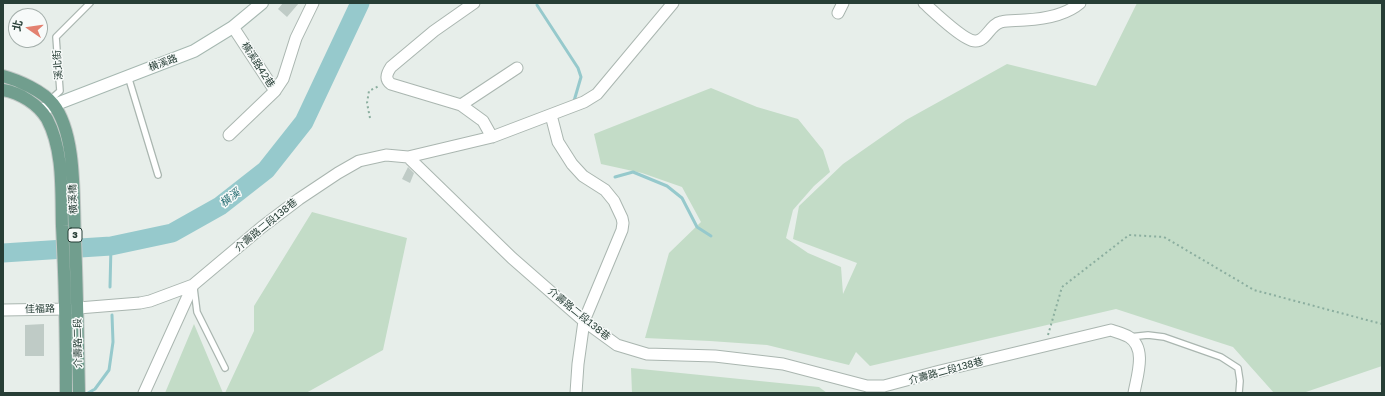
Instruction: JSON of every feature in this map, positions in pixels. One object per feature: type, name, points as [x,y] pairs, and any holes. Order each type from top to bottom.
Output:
[{"type":"main road","name":"橫溪路","points":[[41,110],[51,102],[128,76],[194,51],[233,27],[262,3]]},
{"type":"main road","name":"3","points":[[3,76],[16,80],[39,92],[51,102]]},
{"type":"main road","name":"3","points":[[3,90],[21,96],[41,110]]},
{"type":"main road","name":"橫溪橋","points":[[51,102],[63,123],[71,156],[71,294]]},
{"type":"main road","name":"橫溪橋","points":[[41,110],[55,139],[71,294]]},
{"type":"main road","name":"介壽路二段","points":[[66,393],[71,294]]},
{"type":"main road","name":"介壽路二段","points":[[71,308],[79,393]]},
{"type":"street","points":[[275,91],[283,79],[296,38],[313,3]]},
{"type":"street","points":[[474,3],[434,31],[391,67],[388,72],[388,82],[396,86],[461,105],[483,121],[492,136]]},
{"type":"street","points":[[408,157],[492,136],[584,102],[597,94],[673,3]]},
{"type":"street","points":[[924,3],[962,35],[969,40],[975,41],[979,41],[1000,22],[1027,20],[1064,12],[1074,8],[1080,3]]},
{"type":"street","name":"橫溪路42巷","points":[[229,135],[275,91],[233,27]]},
{"type":"street","points":[[461,105],[516,68]]},
{"type":"street","points":[[551,115],[558,142],[572,164],[583,176],[610,194],[623,223],[622,230],[584,321],[578,364],[576,393]]},
{"type":"street","name":"介壽路二段138巷","points":[[71,308],[150,301],[193,285],[262,227],[299,199],[338,173],[360,161],[386,155],[408,157],[512,258],[584,321],[617,345],[647,354],[715,356],[783,364],[867,386],[884,386],[1111,330],[1129,337]]},
{"type":"street","points":[[144,393],[193,285]]},
{"type":"street","name":"佳福路","points":[[3,310],[71,308]]},
{"type":"street","points":[[1129,337],[1138,347],[1139,361],[1134,393]]},
{"type":"lane","name":"溪北街","points":[[51,102],[60,91],[56,37],[90,3]]},
{"type":"lane","points":[[128,76],[158,175]]},
{"type":"lane","points":[[193,285],[197,312],[225,368]]},
{"type":"lane","points":[[1129,337],[1148,335],[1164,337],[1221,357],[1238,368],[1240,381],[1239,393]]},
{"type":"path","points":[[370,118],[367,103],[369,90],[388,82]]},
{"type":"path","points":[[1045,346],[1062,287],[1129,235],[1164,237],[1254,290],[1382,324]]},
{"type":"green space","points":[[1137,3],[1382,3],[1382,366],[1303,393],[1274,393],[1233,347],[1116,309],[870,366],[856,352],[849,365],[767,345],[645,338],[669,253],[701,222],[682,187],[642,173],[601,164],[594,134],[711,88],[757,107],[798,119],[823,150],[830,172],[814,186],[793,210],[786,238],[808,253],[841,267],[843,294],[857,263],[793,239],[799,206],[843,164],[906,120],[1007,64],[1096,86]]},
{"type":"green space","points":[[312,212],[407,238],[383,350],[306,393],[225,393],[254,331],[254,306]]},
{"type":"green space","points":[[194,324],[223,393],[165,393]]},
{"type":"green space","points":[[631,368],[819,387],[827,393],[632,393]]},
{"type":"building","points":[[283,3],[299,3],[287,17],[278,9]]},
{"type":"building","points":[[408,167],[414,173],[410,183],[402,179]]},
{"type":"building","points":[[44,324],[44,356],[25,356],[25,325]]},
{"type":"waterway","name":"橫溪","points":[[3,253],[111,246],[172,233],[220,206],[266,170],[304,122],[360,3]]},
{"type":"waterway","points":[[537,5],[578,68],[581,77],[574,101]]},
{"type":"waterway","points":[[615,177],[633,172],[667,186],[682,198],[697,227],[711,236]]},
{"type":"waterway","points":[[110,287],[111,246]]},
{"type":"waterway","points":[[88,393],[95,389],[109,370],[113,342],[112,315]]}]
